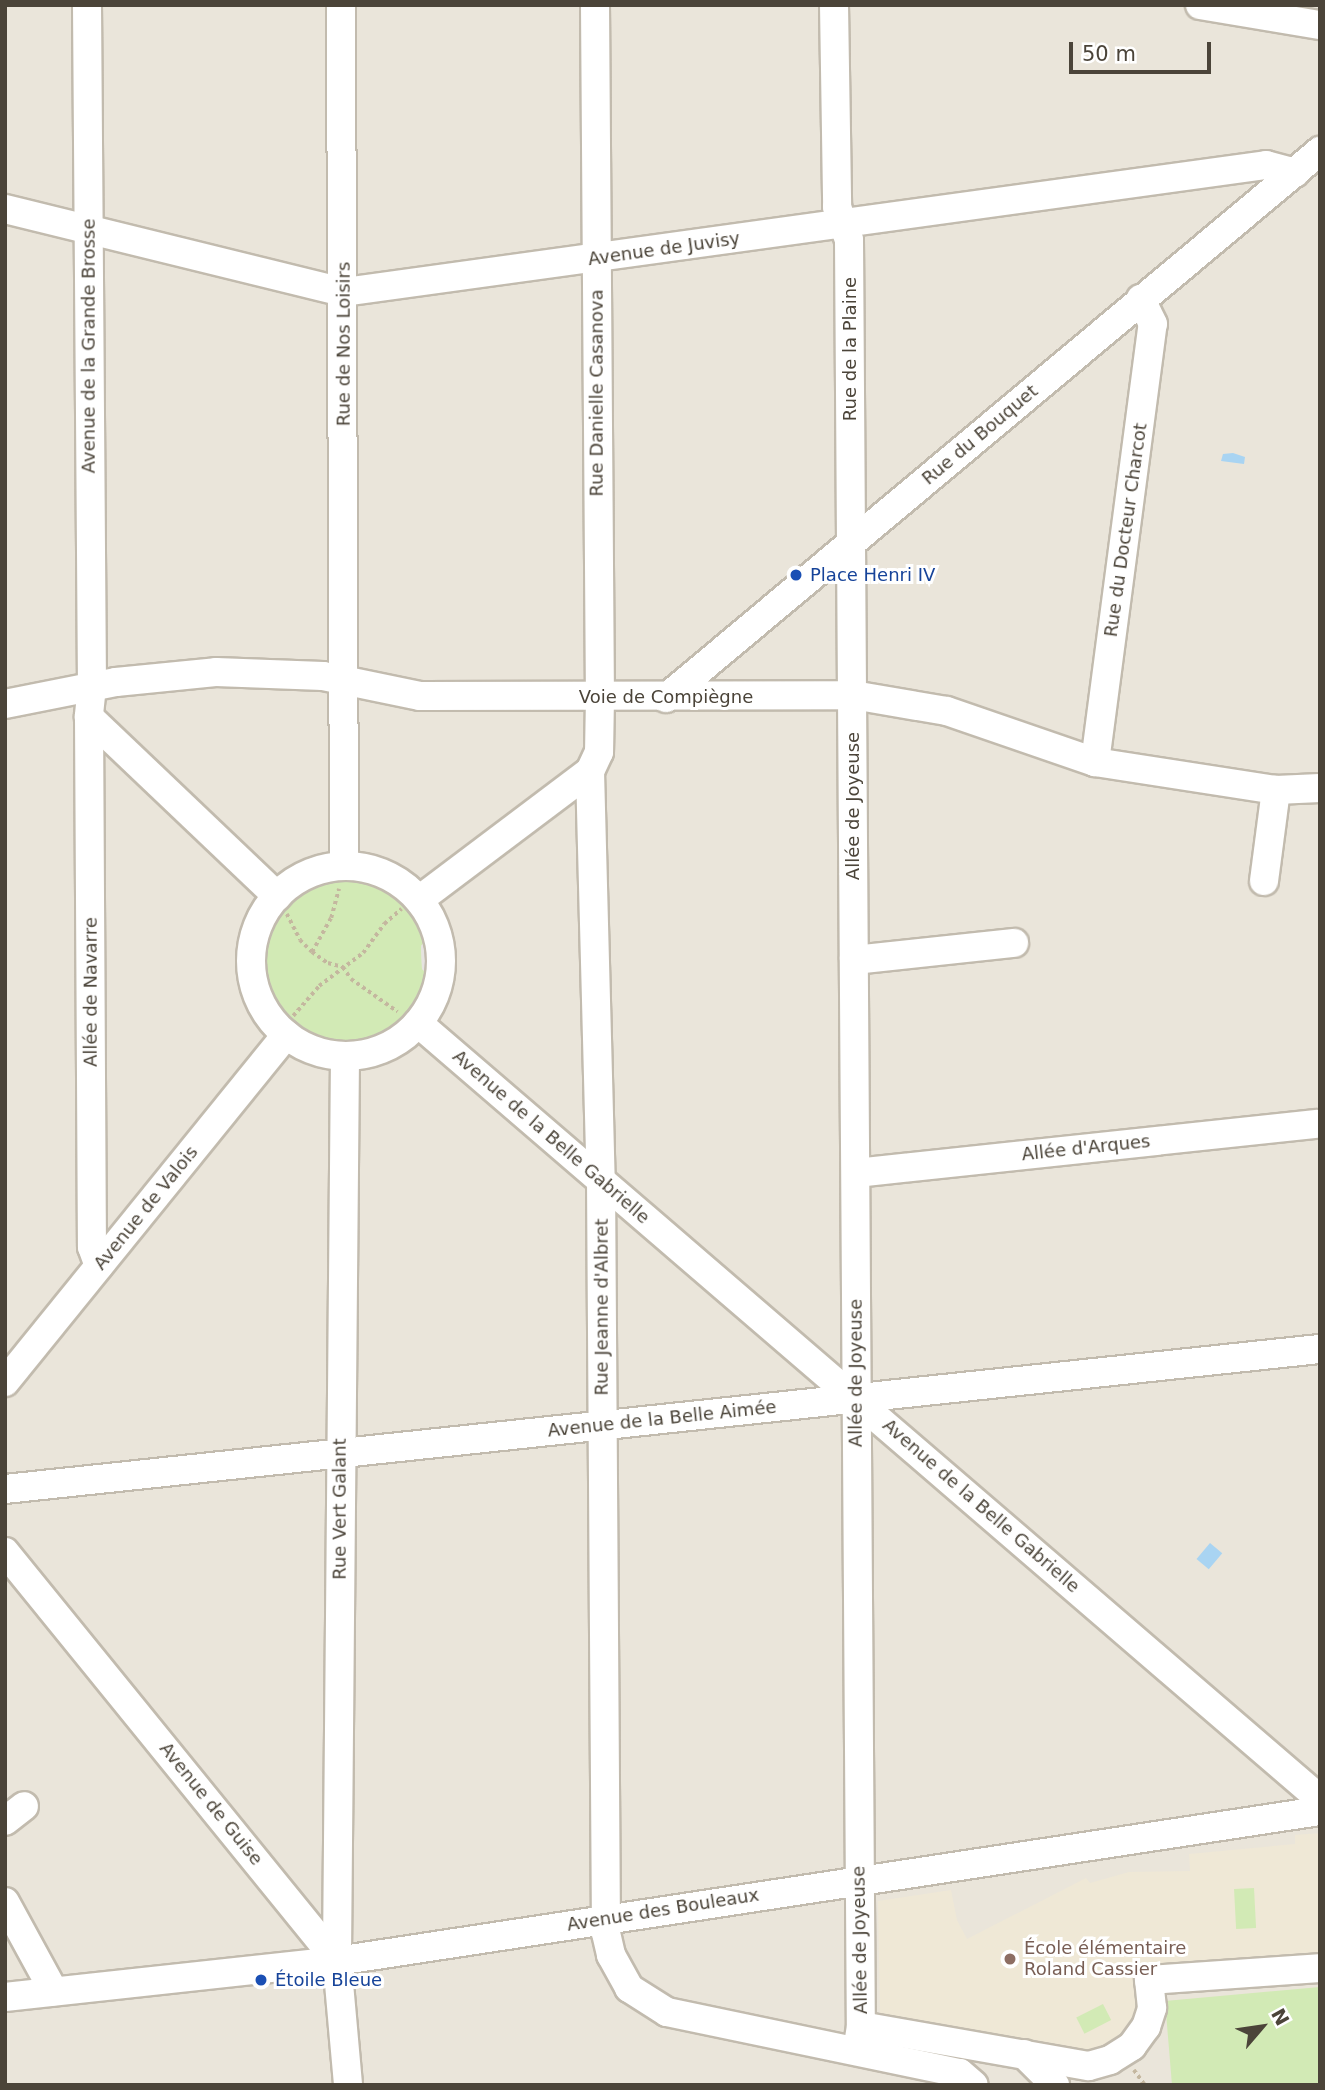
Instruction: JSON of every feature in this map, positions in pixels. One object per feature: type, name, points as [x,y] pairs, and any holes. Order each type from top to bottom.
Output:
[{"type":"street","name":"Avenue de la Grande Brosse","points":[[87,5],[92,686]]},
{"type":"street","name":"Rue de Nos Loisirs","points":[[341,5],[345,682]]},
{"type":"street","name":"Rue Danielle Casanova","points":[[595,5],[600,697]]},
{"type":"street","name":"Rue de la Plaine","points":[[834,5],[837,207],[849,240],[853,695]]},
{"type":"street","points":[[1210,6],[1320,25]]},
{"type":"street","points":[[1295,173],[1320,151]]},
{"type":"street","name":"Avenue de Juvisy","points":[[5,209],[344,292],[1266,165],[1295,173]]},
{"type":"street","name":"Rue du Bouquet","points":[[666,698],[1295,173]]},
{"type":"street","name":"Rue du Docteur Charcot","points":[[1095,762],[1153,324],[1142,299]]},
{"type":"street","name":"Voie de Compiègne","points":[[5,704],[92,686],[216,672],[277,672],[323,676],[420,696],[666,698],[853,695],[947,711],[1095,762],[1276,790],[1320,788]]},
{"type":"street","points":[[344,866],[345,682]]},
{"type":"street","points":[[92,686],[89,717],[275,898]]},
{"type":"street","name":"Allée de Joyeuse","points":[[853,695],[859,2038]]},
{"type":"street","name":"Rue Jeanne d'Albret","points":[[600,697],[598,752],[590,771],[601,1180],[605,1918],[609,1948],[629,1988],[667,2012],[859,2038]]},
{"type":"street","name":"Allée de Navarre","points":[[89,717],[92,1247],[99,1266]]},
{"type":"street","points":[[418,899],[590,771]]},
{"type":"street","points":[[1264,881],[1276,790]]},
{"type":"street","points":[[344,866],[384,874],[418,899],[435,929],[441,962],[435,995],[417,1025],[383,1049],[345,1056],[314,1051],[284,1033],[264,1009],[251,968],[254,939],[275,898],[315,871],[344,866]]},
{"type":"street","points":[[854,960],[1014,943]]},
{"type":"street","name":"Avenue de la Belle Gabrielle","points":[[417,1025],[1320,1799]]},
{"type":"street","name":"Avenue de Valois","points":[[5,1381],[284,1033]]},
{"type":"street","name":"Rue Vert Galant","points":[[337,1961],[345,1056]]},
{"type":"street","name":"Allée d'Arques","points":[[856,1173],[1316,1124]]},
{"type":"street","name":"Avenue de la Belle Aimée","points":[[5,1489],[1320,1349]]},
{"type":"street","name":"Avenue de Guise","points":[[5,1552],[337,1961]]},
{"type":"street","name":"Avenue des Bouleaux","points":[[5,1997],[337,1961],[1320,1811]]},
{"type":"street","points":[[5,1902],[54,1992]]},
{"type":"street","points":[[337,1961],[348,2085]]},
{"type":"street","points":[[859,2038],[1024,2054],[1089,2066],[1110,2060],[1132,2046],[1146,2027],[1152,2008],[1149,1980],[1320,1968]]},
{"type":"street","points":[[859,2038],[960,2073],[974,2085]]},
{"type":"street","points":[[1024,2054],[1055,2085]]},
{"type":"path","points":[[312,953],[331,918],[344,866]]},
{"type":"path","points":[[275,898],[288,915],[300,940],[312,953],[328,963],[343,967],[351,979],[417,1025]]},
{"type":"path","points":[[284,1033],[310,994],[363,953],[384,924],[418,899]]},
{"type":"shaded area","points":[[5,5],[1320,5],[1320,2085],[5,2085]]},
{"type":"shaded area","points":[[430,936],[434,962],[433,979],[422,969],[421,946]]},
{"type":"shaded area","name":"École élémentaire Roland Cassier","points":[[1320,1833],[1320,1959],[1144,1978],[1134,2025],[1112,2048],[1083,2054],[880,2017],[878,1901],[951,1890],[957,1920],[967,1939],[1086,1878],[1090,1883],[1129,1872],[1190,1871],[1189,1854],[1295,1844],[1295,1835]]},
{"type":"green space","points":[[342,871],[368,875],[392,885],[411,902],[430,936],[421,946],[422,969],[433,979],[418,1010],[399,1032],[376,1045],[348,1049],[314,1043],[286,1026],[264,995],[258,966],[263,932],[278,905],[304,883]]},
{"type":"green space","points":[[1254,1888],[1256,1928],[1236,1929],[1234,1889]]},
{"type":"green space","points":[[1320,1987],[1320,2085],[1172,2085],[1165,2001]]},
{"type":"green space","points":[[1103,2004],[1111,2020],[1084,2034],[1076,2018]]},
{"type":"water","points":[[1233,453],[1245,457],[1244,464],[1221,461],[1223,454]]},
{"type":"water","points":[[1210,1543],[1222,1553],[1209,1569],[1197,1559]]},
{"type":"place","name":"Place Henri IV","points":[[796,575]]},
{"type":"place","name":"École élémentaire Roland Cassier","points":[[1010,1959]]},
{"type":"place","name":"Étoile Bleue","points":[[261,1980]]}]
